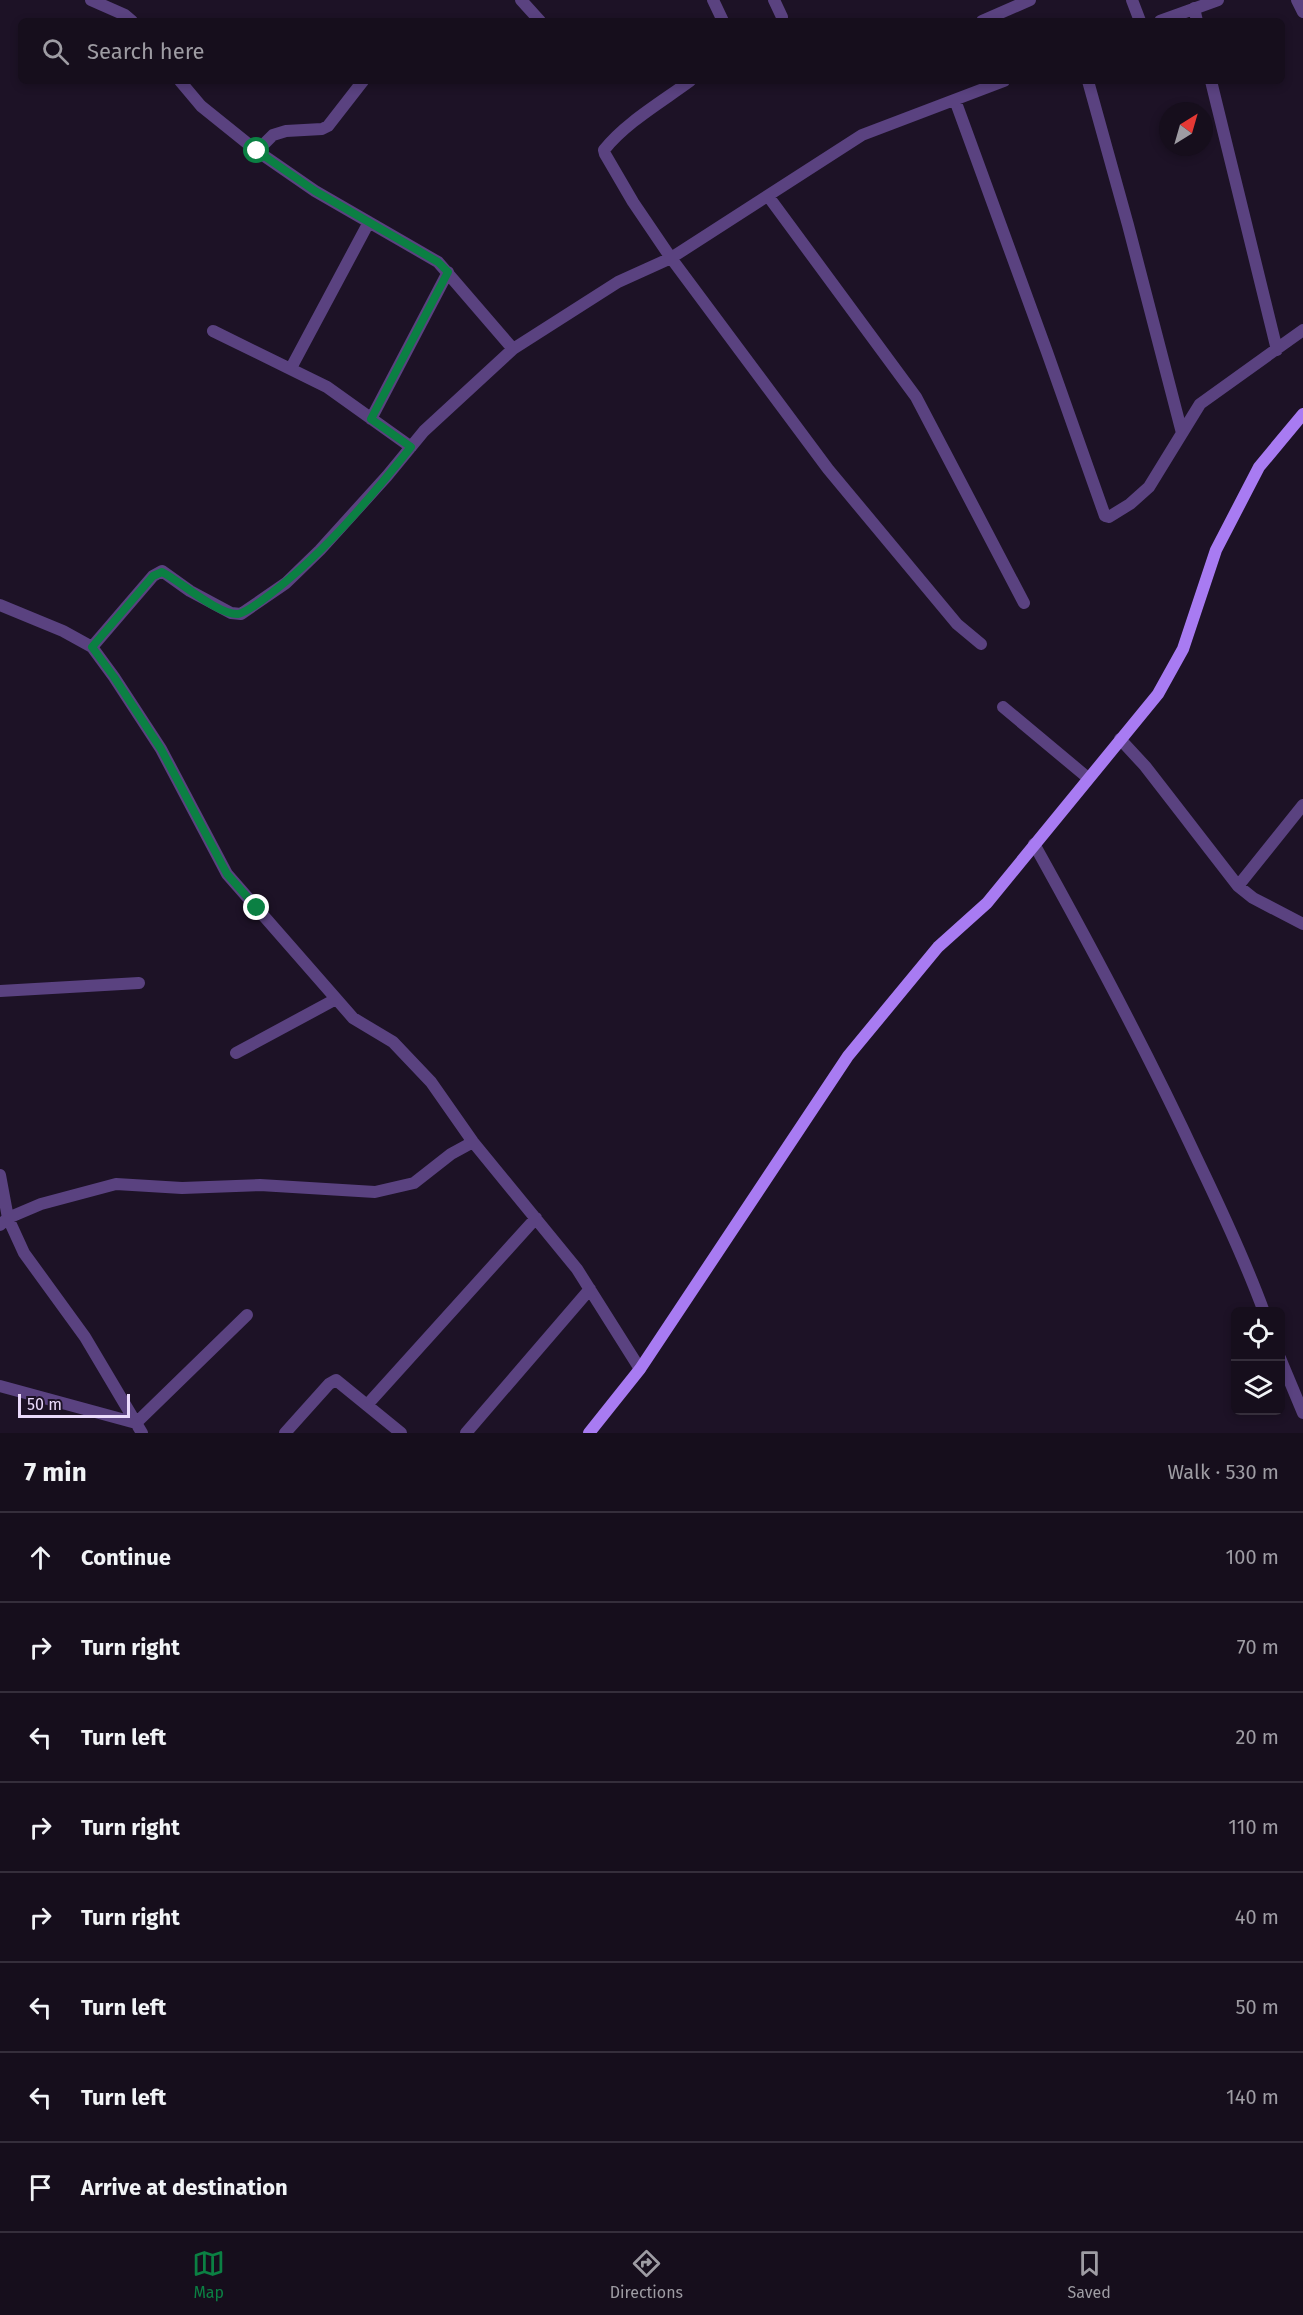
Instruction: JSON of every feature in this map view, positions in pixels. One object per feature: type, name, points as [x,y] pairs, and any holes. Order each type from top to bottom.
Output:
[{"type":"street","points":[[91,0],[128,18]]},
{"type":"street","points":[[520,0],[537,18]]},
{"type":"street","points":[[714,0],[722,18]]},
{"type":"street","points":[[774,0],[782,18]]},
{"type":"street","points":[[989,18],[1030,0]]},
{"type":"street","points":[[1132,0],[1139,18]]},
{"type":"street","points":[[1297,0],[1303,12]]},
{"type":"street","points":[[1169,18],[1204,7]]},
{"type":"street","points":[[183,84],[201,106],[257,151],[315,191],[438,262],[513,349]]},
{"type":"street","points":[[257,151],[273,135],[286,131],[322,129],[328,126],[361,84]]},
{"type":"street","points":[[686,84],[624,130],[604,150],[605,154],[670,258],[828,469],[957,624],[981,644]]},
{"type":"street","points":[[92,647],[153,576],[162,572],[190,591],[231,613],[240,614],[286,583],[320,550],[424,431],[513,349],[618,282],[670,258],[862,135],[996,84]]},
{"type":"street","points":[[1089,84],[1182,433]]},
{"type":"street","points":[[1212,84],[1277,350]]},
{"type":"street","points":[[955,100],[1105,516],[1109,517],[1120,511],[1149,487],[1200,404],[1303,330]]},
{"type":"street","points":[[768,196],[916,397],[1024,603]]},
{"type":"street","points":[[291,368],[369,222]]},
{"type":"street","points":[[371,419],[448,272]]},
{"type":"street","points":[[213,331],[327,387],[411,447]]},
{"type":"street","points":[[589,1433],[640,1369],[848,1056],[938,947],[987,903],[1158,694],[1183,649],[1216,550],[1259,466],[1303,414]]},
{"type":"street","points":[[0,605],[63,631],[92,647],[161,749],[227,874],[353,1018],[393,1042],[431,1082],[472,1142],[577,1269],[640,1369]]},
{"type":"street","points":[[1003,707],[1088,778]]},
{"type":"street","points":[[1120,739],[1145,766],[1238,886],[1253,898],[1303,924]]},
{"type":"street","points":[[1238,886],[1303,806]]},
{"type":"street","points":[[1034,844],[1107,974],[1183,1128],[1245,1262],[1262,1307]]},
{"type":"street","points":[[0,991],[139,982]]},
{"type":"street","points":[[236,1053],[336,999]]},
{"type":"street","points":[[4,1222],[41,1204],[116,1184],[182,1188],[260,1185],[375,1192],[414,1183],[451,1154],[472,1142]]},
{"type":"street","points":[[0,1175],[4,1222],[85,1337],[139,1428]]},
{"type":"street","points":[[367,1405],[536,1218]]},
{"type":"street","points":[[466,1433],[590,1289]]},
{"type":"street","points":[[139,1428],[247,1315]]},
{"type":"street","points":[[1282,1361],[1303,1413]]},
{"type":"street","points":[[285,1433],[329,1384],[336,1380],[401,1433]]},
{"type":"street","points":[[0,1386],[139,1428]]},
{"type":"route","points":[[257,151],[315,191],[438,262],[448,272],[371,419],[411,447],[320,550],[286,583],[240,614],[231,613],[190,591],[162,572],[153,576],[92,647],[161,749],[198,823],[227,874],[257,908]]}]
